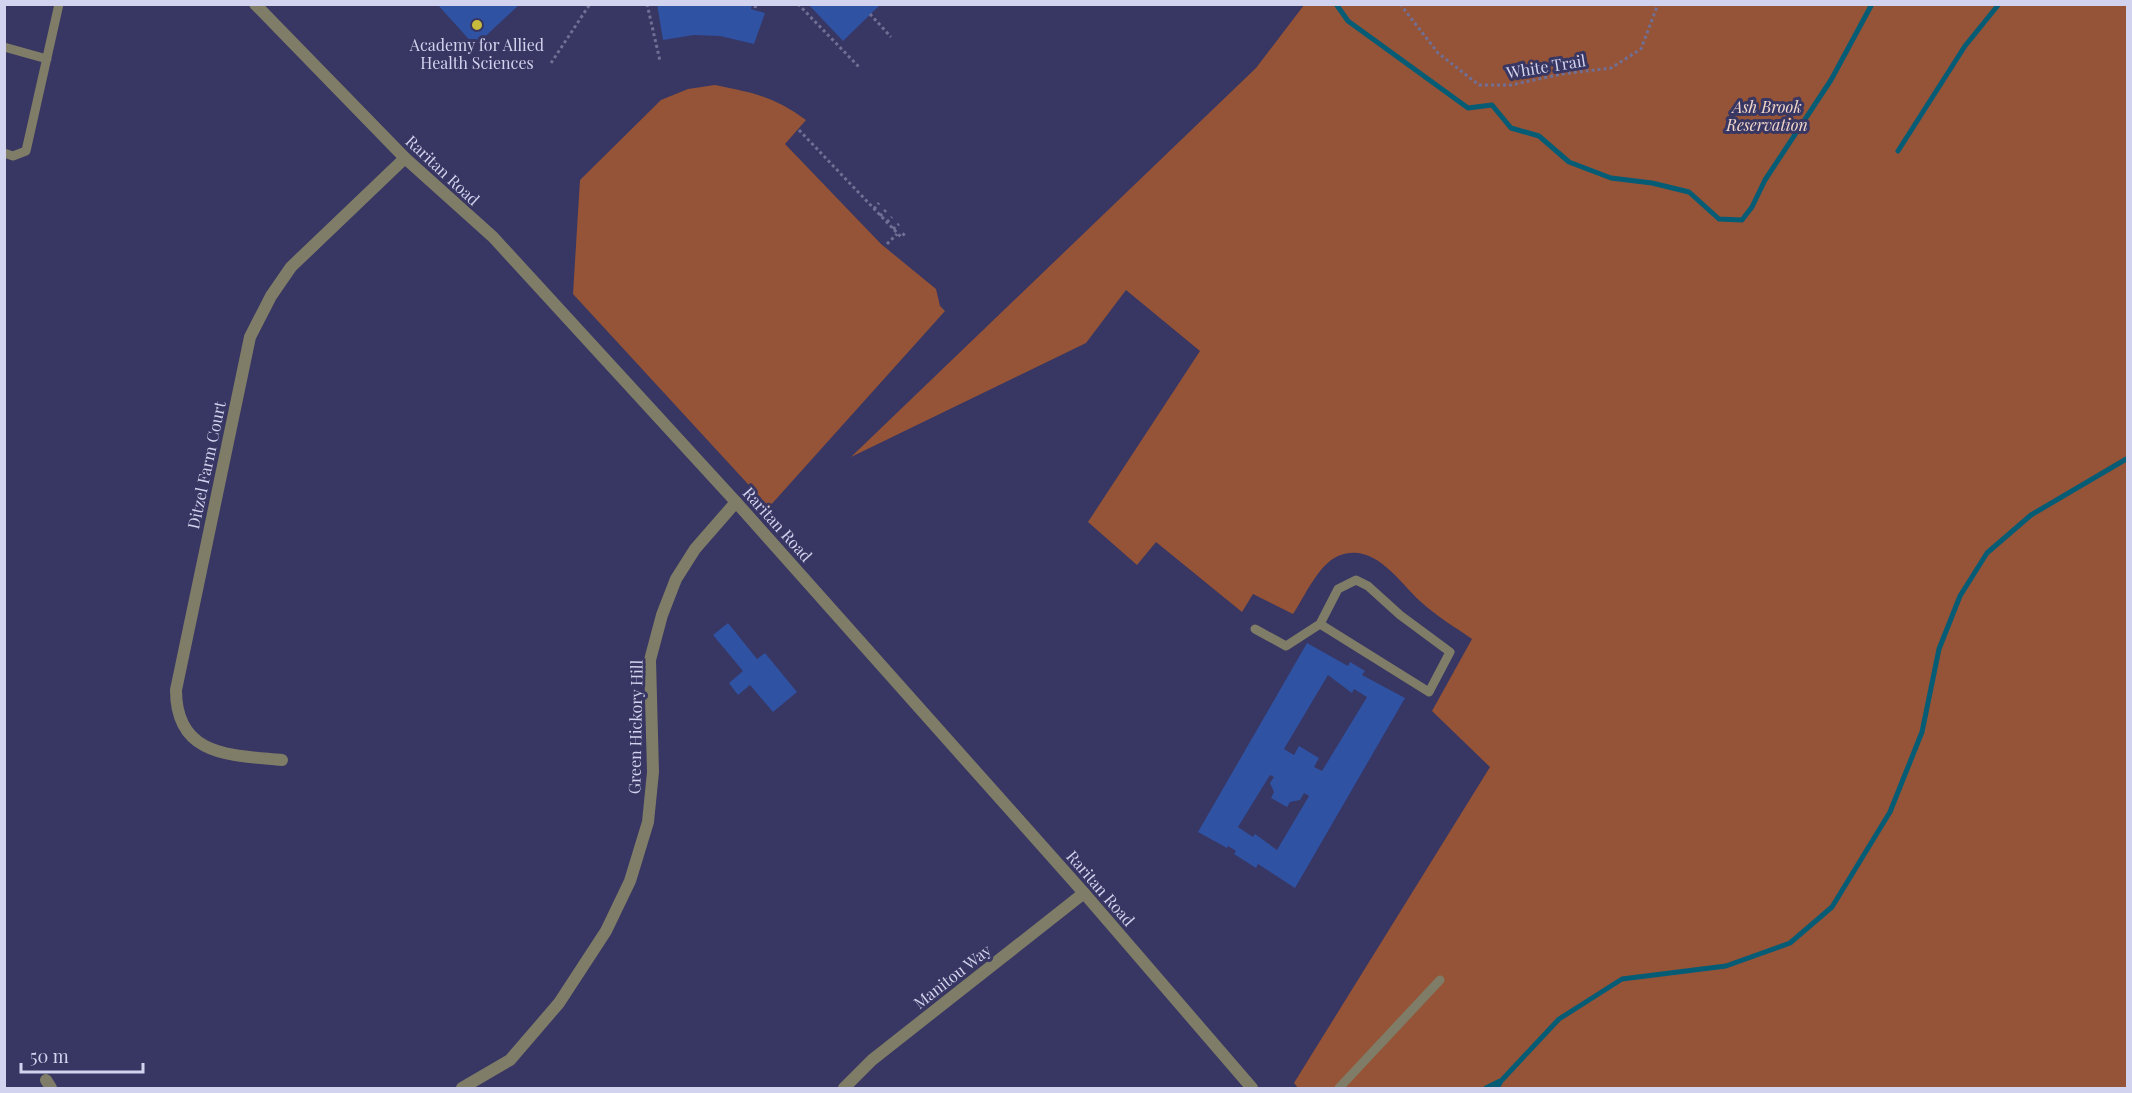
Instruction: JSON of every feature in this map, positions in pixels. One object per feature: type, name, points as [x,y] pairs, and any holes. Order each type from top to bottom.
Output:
[{"type":"street","name":"Raritan Road","points":[[255,4],[405,158],[493,237],[736,502],[1084,893],[1252,1089]]},
{"type":"street","name":"Ditzel Farm Court","points":[[282,760],[227,755],[202,745],[186,730],[180,720],[176,690],[250,337],[271,296],[291,267],[405,158]]},
{"type":"street","name":"Green Hickory Hill","points":[[462,1089],[510,1060],[559,1003],[606,931],[630,881],[649,812],[653,772],[650,660],[662,615],[676,579],[695,549],[736,502]]},
{"type":"street","name":"Manitou Way","points":[[844,1089],[872,1060],[1084,893]]},
{"type":"lane","points":[[4,153],[14,156],[26,151],[59,4]]},
{"type":"lane","points":[[4,47],[47,59]]},
{"type":"lane","points":[[1255,629],[1286,646],[1320,624],[1338,590],[1356,580],[1368,586],[1400,615],[1450,652],[1429,692],[1320,624]]},
{"type":"lane","points":[[1339,1089],[1440,981]]},
{"type":"path","points":[[551,63],[590,4]]},
{"type":"path","points":[[647,4],[660,61]]},
{"type":"path","points":[[798,4],[859,67]]},
{"type":"path","name":"White Trail","points":[[1400,4],[1438,53],[1479,86],[1510,85],[1562,74],[1611,68],[1641,49],[1658,4]]},
{"type":"path","points":[[870,15],[891,38]]},
{"type":"path","points":[[799,130],[897,234],[901,237],[906,232]]},
{"type":"path","points":[[874,209],[879,203]]},
{"type":"path","points":[[880,216],[886,210]]},
{"type":"path","points":[[886,222],[892,217]]},
{"type":"path","points":[[893,229],[898,224]]},
{"type":"path","points":[[887,244],[897,234]]},
{"type":"green space","name":"Ash Brook Reservation","points":[[1304,5],[2127,5],[2127,1088],[1298,1088],[1294,1083],[1490,767],[1432,711],[1472,639],[1426,606],[1384,565],[1363,554],[1351,553],[1338,556],[1324,566],[1293,614],[1253,594],[1242,612],[1156,542],[1137,565],[1088,522],[1200,351],[1126,290],[1086,343],[851,457],[1256,68]]},
{"type":"green space","points":[[715,85],[763,96],[806,120],[785,144],[881,244],[936,289],[940,306],[945,311],[769,507],[573,294],[580,180],[661,100],[688,89]]},
{"type":"building","name":"Academy for Allied Health Sciences","points":[[437,4],[520,4],[475,46]]},
{"type":"building","points":[[657,4],[752,4],[751,9],[765,13],[754,44],[720,36],[694,35],[663,40]]},
{"type":"building","points":[[808,4],[881,4],[843,41]]},
{"type":"building","points":[[728,623],[757,659],[765,653],[797,692],[773,712],[750,685],[738,695],[729,683],[743,671],[713,635]]},
{"type":"building","points":[[1307,643],[1348,666],[1350,662],[1365,671],[1362,675],[1405,698],[1295,888],[1258,864],[1256,868],[1234,854],[1236,851],[1228,846],[1227,848],[1198,832]],"holes":[[[1328,675],[1352,693],[1354,689],[1367,697],[1322,771],[1314,767],[1319,758],[1299,746],[1294,755],[1284,749]],[[1270,775],[1274,777],[1270,783],[1274,792],[1271,798],[1287,807],[1290,802],[1300,800],[1304,793],[1309,796],[1277,850],[1255,834],[1253,837],[1238,827]]]},
{"type":"waterway","points":[[1336,4],[1348,21],[1468,108],[1492,105],[1511,128],[1539,136],[1569,162],[1611,178],[1652,183],[1689,192],[1719,219],[1742,220],[1752,207],[1765,180],[1831,80],[1872,4]]},
{"type":"waterway","points":[[1898,151],[1965,46],[1999,4]]},
{"type":"waterway","points":[[1497,1088],[1559,1019],[1622,979],[1726,966],[1790,943],[1832,907],[1890,812],[1922,732],[1939,649],[1960,596],[1987,553],[2031,515],[2128,458]]},
{"type":"waterway","points":[[1486,1088],[1500,1081]]},
{"type":"place","name":"Academy for Allied Health Sciences","points":[[477,25]]}]
